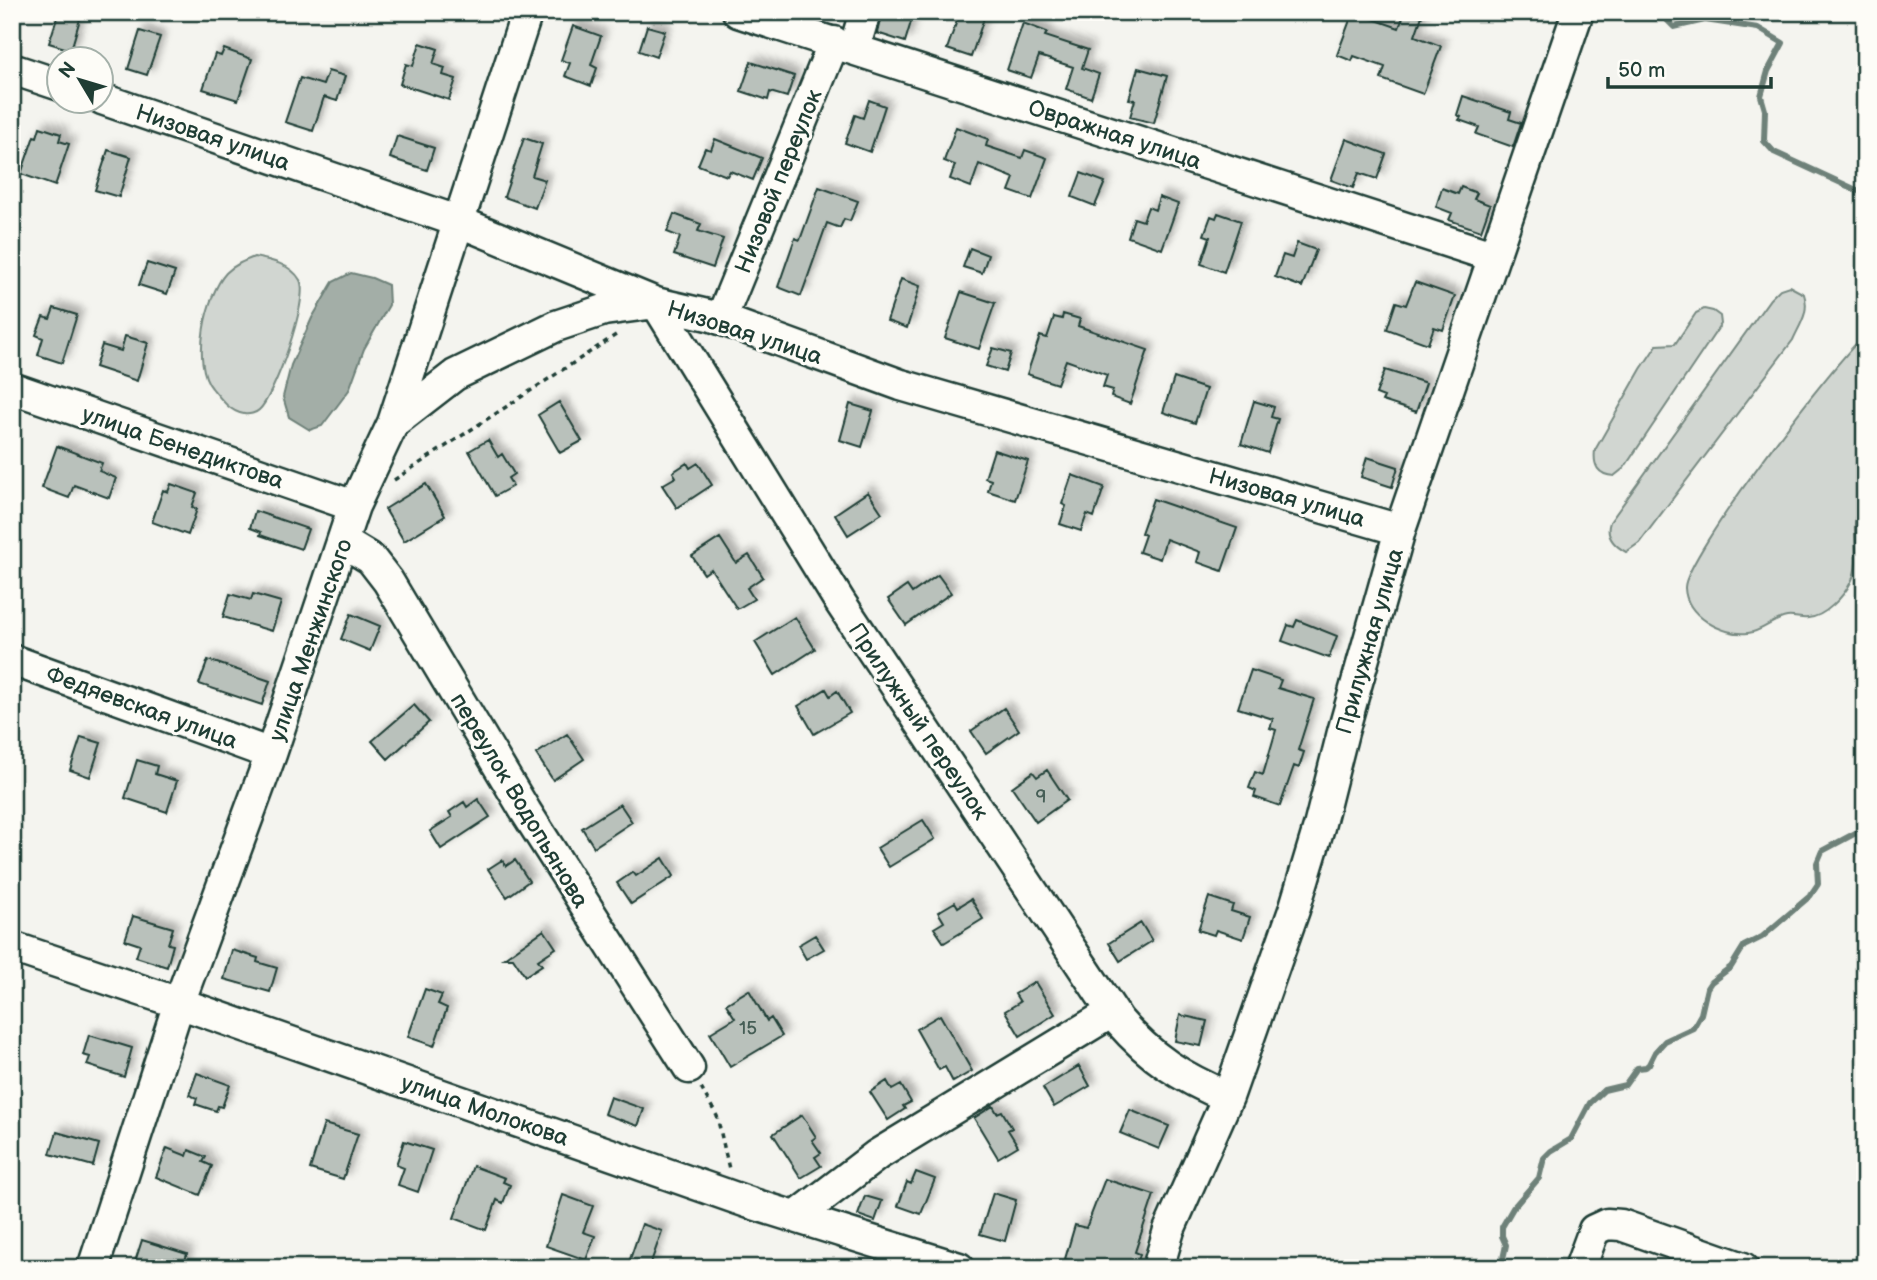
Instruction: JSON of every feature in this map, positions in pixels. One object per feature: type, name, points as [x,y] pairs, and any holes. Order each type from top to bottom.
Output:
[{"type":"street","name":"улица Менжинского","points":[[93,1268],[179,1003],[271,754],[354,506],[393,423],[527,12]]},
{"type":"street","name":"Овражная улица","points":[[738,12],[1492,256]]},
{"type":"street","name":"Низовой переулок","points":[[721,319],[844,46],[866,12]]},
{"type":"street","name":"Прилужная улица","points":[[1158,1268],[1169,1230],[1228,1097],[1294,910],[1400,530],[1578,12]]},
{"type":"street","points":[[12,69],[46,80]]},
{"type":"street","name":"Низовая улица","points":[[116,104],[460,222],[656,303],[721,319],[901,385],[1400,530]]},
{"type":"street","points":[[393,423],[455,375],[556,326],[604,310],[656,303]]},
{"type":"street","name":"Прилужный переулок","points":[[656,303],[840,602],[1112,1012],[1139,1045],[1187,1079],[1228,1097]]},
{"type":"street","name":"улица Бенедиктова","points":[[12,388],[354,506]]},
{"type":"street","name":"переулок Водопьянова","points":[[343,542],[371,559],[388,581],[526,812],[689,1068]]},
{"type":"street","name":"Федяевская улица","points":[[12,660],[271,754]]},
{"type":"street","name":"улица Молокова","points":[[12,947],[733,1197],[959,1268]]},
{"type":"street","points":[[796,1217],[877,1156],[1112,1012]]},
{"type":"street","points":[[1580,1268],[1594,1230],[1607,1224],[1621,1225],[1743,1268]]},
{"type":"path","points":[[389,483],[624,330]]},
{"type":"path","points":[[689,1068],[717,1116],[733,1197]]},
{"type":"shaded area","points":[[254,257],[291,270],[300,280],[302,290],[289,347],[273,387],[259,410],[246,414],[230,408],[212,388],[206,377],[202,346],[207,312],[219,283],[232,268]]},
{"type":"shaded area","points":[[351,273],[388,285],[389,305],[364,349],[349,390],[322,426],[310,430],[289,417],[283,397],[291,365],[312,318],[333,282]]},
{"type":"shaded area","points":[[1789,286],[1804,294],[1806,300],[1803,318],[1793,340],[1639,543],[1626,552],[1621,549],[1609,536],[1610,522],[1770,299],[1780,289]]},
{"type":"shaded area","points":[[1704,309],[1720,316],[1721,324],[1624,468],[1614,476],[1600,472],[1595,461],[1595,450],[1641,369],[1657,345],[1675,344],[1696,313]]},
{"type":"shaded area","points":[[1865,335],[1866,479],[1855,519],[1856,561],[1851,582],[1833,605],[1814,617],[1782,618],[1748,633],[1717,627],[1699,615],[1687,598],[1685,588],[1691,570],[1708,540],[1763,460],[1824,381]]},
{"type":"building","points":[[59,12],[82,12],[72,46],[49,43]]},
{"type":"building","points":[[882,12],[914,12],[905,42],[877,33]]},
{"type":"building","points":[[960,12],[986,12],[971,57],[947,49]]},
{"type":"building","points":[[1353,12],[1399,28],[1405,12],[1422,16],[1415,36],[1441,46],[1423,94],[1381,79],[1385,67],[1354,56],[1352,61],[1337,55]]},
{"type":"building","points":[[1023,23],[1047,32],[1045,36],[1088,50],[1082,68],[1099,74],[1091,98],[1066,89],[1073,67],[1039,56],[1031,78],[1007,70]]},
{"type":"building","points":[[573,26],[601,36],[591,65],[597,68],[591,86],[565,76],[570,63],[561,60]]},
{"type":"building","points":[[647,26],[665,31],[656,57],[639,51]]},
{"type":"building","points":[[140,31],[160,37],[147,75],[128,69]]},
{"type":"building","points":[[420,43],[438,49],[433,64],[445,68],[443,75],[456,79],[449,100],[400,84],[406,64],[413,66]]},
{"type":"building","points":[[224,49],[252,59],[238,100],[203,89],[215,54],[221,56]]},
{"type":"building","points":[[751,62],[794,76],[787,97],[770,92],[768,100],[741,91]]},
{"type":"building","points":[[1138,68],[1167,76],[1154,123],[1130,117],[1135,100],[1129,99]]},
{"type":"building","points":[[328,71],[345,76],[337,101],[324,97],[313,131],[285,122],[300,78],[323,85]]},
{"type":"building","points":[[1463,96],[1511,112],[1509,119],[1521,123],[1513,147],[1476,134],[1479,127],[1459,120],[1461,117],[1457,115]]},
{"type":"building","points":[[869,100],[885,106],[870,152],[845,143],[855,115],[863,118]]},
{"type":"building","points":[[40,127],[61,134],[59,141],[69,144],[55,186],[21,174],[34,136],[37,137]]},
{"type":"building","points":[[956,127],[988,139],[986,146],[1022,158],[1025,150],[1047,158],[1032,199],[1009,191],[1014,178],[979,164],[971,187],[950,179],[955,165],[944,161]]},
{"type":"building","points":[[397,136],[434,148],[427,170],[390,158]]},
{"type":"building","points":[[524,138],[542,144],[532,176],[545,180],[535,208],[504,197]]},
{"type":"building","points":[[715,139],[762,158],[753,180],[730,171],[727,176],[698,165],[705,148],[711,150]]},
{"type":"building","points":[[1346,139],[1386,154],[1377,179],[1359,173],[1353,188],[1331,180]]},
{"type":"building","points":[[108,150],[131,157],[119,197],[95,190]]},
{"type":"building","points":[[1081,173],[1105,182],[1095,206],[1072,197]]},
{"type":"building","points":[[819,187],[858,201],[850,221],[844,219],[840,228],[827,223],[801,296],[778,287],[795,238],[800,240]]},
{"type":"building","points":[[1461,187],[1477,193],[1474,199],[1490,205],[1481,231],[1449,220],[1452,213],[1436,207],[1442,188],[1458,194]]},
{"type":"building","points":[[1159,197],[1178,204],[1162,249],[1128,237],[1134,218],[1143,221],[1148,207],[1155,210]]},
{"type":"building","points":[[1218,213],[1241,221],[1224,272],[1201,264],[1210,237],[1204,235],[1211,216],[1216,218]]},
{"type":"building","points":[[674,214],[701,224],[698,231],[723,239],[713,268],[674,255],[680,237],[667,232]]},
{"type":"building","points":[[1297,243],[1316,250],[1302,287],[1275,277],[1283,255],[1292,258]]},
{"type":"building","points":[[970,248],[988,255],[982,273],[963,267]]},
{"type":"building","points":[[147,263],[175,272],[167,294],[139,285]]},
{"type":"building","points":[[901,279],[920,286],[907,328],[887,321]]},
{"type":"building","points":[[1415,282],[1455,296],[1443,330],[1434,327],[1428,344],[1387,329],[1396,302],[1406,305]]},
{"type":"building","points":[[961,292],[995,303],[979,349],[945,338]]},
{"type":"building","points":[[54,308],[77,315],[62,363],[38,355],[43,338],[36,335],[43,317],[50,319]]},
{"type":"building","points":[[1063,314],[1080,319],[1078,326],[1148,350],[1130,404],[1111,397],[1113,390],[1103,387],[1107,375],[1066,360],[1057,384],[1027,374],[1040,336],[1047,338],[1054,317],[1062,319]]},
{"type":"building","points":[[125,336],[148,343],[137,381],[95,367],[102,345],[121,351]]},
{"type":"building","points":[[993,348],[1011,353],[1005,372],[986,366]]},
{"type":"building","points":[[1385,370],[1426,383],[1416,412],[1382,401],[1384,397],[1376,394]]},
{"type":"building","points":[[1174,378],[1206,389],[1195,423],[1163,412]]},
{"type":"building","points":[[1254,401],[1274,407],[1271,417],[1278,419],[1268,453],[1241,444]]},
{"type":"building","points":[[559,402],[582,441],[560,453],[538,415]]},
{"type":"building","points":[[850,404],[873,411],[862,447],[840,440]]},
{"type":"building","points":[[488,440],[498,457],[502,454],[514,474],[508,478],[513,486],[495,496],[469,451]]},
{"type":"building","points":[[57,446],[102,463],[99,471],[116,478],[109,498],[74,485],[69,498],[42,488]]},
{"type":"building","points":[[994,450],[1028,461],[1015,500],[988,491],[991,480],[985,478]]},
{"type":"building","points":[[1367,457],[1398,467],[1392,487],[1361,477]]},
{"type":"building","points":[[687,463],[690,468],[698,463],[712,485],[677,508],[662,485],[676,477],[673,472]]},
{"type":"building","points":[[1072,475],[1104,487],[1094,517],[1087,514],[1081,531],[1060,524],[1066,506],[1062,504]]},
{"type":"building","points":[[171,484],[197,493],[192,507],[197,509],[188,535],[152,522],[163,490],[168,492]]},
{"type":"building","points":[[426,484],[445,516],[404,541],[385,509]]},
{"type":"building","points":[[868,492],[882,513],[848,535],[835,514]]},
{"type":"building","points":[[1153,499],[1237,528],[1222,571],[1197,562],[1200,552],[1166,539],[1160,559],[1139,552],[1145,535],[1141,533]]},
{"type":"building","points":[[255,511],[308,529],[301,549],[260,535],[261,532],[250,528]]},
{"type":"building","points":[[720,538],[736,563],[749,555],[763,577],[747,588],[754,599],[737,609],[711,569],[704,574],[692,556]]},
{"type":"building","points":[[938,575],[951,593],[906,625],[888,599],[907,586],[912,593]]},
{"type":"building","points":[[230,594],[251,600],[253,594],[281,602],[272,631],[223,617]]},
{"type":"building","points":[[351,614],[380,626],[370,651],[341,639]]},
{"type":"building","points":[[795,617],[815,649],[775,675],[755,642]]},
{"type":"building","points":[[1297,620],[1337,636],[1329,658],[1282,641],[1288,625],[1294,627]]},
{"type":"building","points":[[208,660],[270,681],[262,705],[199,684]]},
{"type":"building","points":[[1251,670],[1281,680],[1278,688],[1314,699],[1298,750],[1304,752],[1299,768],[1294,766],[1280,806],[1254,797],[1256,791],[1249,788],[1255,772],[1263,775],[1276,730],[1270,728],[1273,719],[1238,708]]},
{"type":"building","points":[[826,689],[830,696],[837,691],[850,713],[814,734],[798,706]]},
{"type":"building","points":[[414,705],[429,722],[388,759],[372,741]]},
{"type":"building","points":[[1004,708],[1019,730],[986,753],[971,731]]},
{"type":"building","points":[[567,734],[584,759],[553,780],[536,754]]},
{"type":"building","points":[[81,737],[101,743],[90,777],[70,770]]},
{"type":"building","points":[[137,760],[157,766],[155,774],[177,781],[167,812],[125,798]]},
{"type":"building","points":[[1047,770],[1067,800],[1036,822],[1012,787],[1033,772],[1037,777]]},
{"type":"building","points":[[478,799],[490,817],[441,849],[430,831],[452,817],[449,812],[464,802],[467,807]]},
{"type":"building","points":[[620,804],[632,822],[594,847],[582,828]]},
{"type":"building","points":[[923,820],[935,839],[889,867],[877,848]]},
{"type":"building","points":[[663,858],[674,876],[631,904],[617,883],[633,872],[636,876]]},
{"type":"building","points":[[502,860],[506,866],[515,860],[529,881],[507,897],[488,869]]},
{"type":"building","points":[[1209,897],[1233,905],[1231,911],[1250,917],[1243,939],[1216,930],[1214,935],[1198,930]]},
{"type":"building","points":[[971,899],[983,919],[944,943],[934,928],[944,922],[938,912],[955,902],[958,907]]},
{"type":"building","points":[[133,916],[173,928],[168,944],[173,945],[167,967],[136,957],[140,945],[125,940]]},
{"type":"building","points":[[1141,923],[1152,941],[1120,961],[1109,943]]},
{"type":"building","points":[[544,930],[556,948],[538,960],[542,965],[525,976],[513,958],[504,958]]},
{"type":"building","points":[[815,935],[824,949],[806,959],[798,945]]},
{"type":"building","points":[[232,950],[258,958],[257,962],[277,968],[270,992],[224,979]]},
{"type":"building","points":[[1035,982],[1055,1014],[1020,1036],[1005,1011],[1020,1002],[1015,994]]},
{"type":"building","points":[[425,989],[442,995],[438,1004],[447,1008],[434,1046],[408,1037]]},
{"type":"building","points":[[749,990],[767,1021],[771,1018],[782,1036],[730,1067],[710,1033],[735,1018],[726,1004]]},
{"type":"building","points":[[940,1015],[972,1071],[953,1082],[945,1067],[939,1070],[916,1029]]},
{"type":"building","points":[[1180,1015],[1207,1021],[1201,1046],[1175,1041]]},
{"type":"building","points":[[89,1035],[132,1048],[124,1077],[87,1065],[90,1057],[83,1055]]},
{"type":"building","points":[[1079,1066],[1090,1086],[1054,1107],[1043,1088]]},
{"type":"building","points":[[197,1073],[230,1085],[222,1107],[218,1106],[216,1111],[195,1104],[197,1098],[189,1095]]},
{"type":"building","points":[[887,1081],[892,1090],[901,1085],[911,1102],[888,1120],[870,1092]]},
{"type":"building","points":[[610,1097],[644,1109],[638,1126],[604,1114]]},
{"type":"building","points":[[993,1106],[997,1113],[1002,1111],[1012,1128],[1008,1130],[1018,1146],[998,1158],[974,1118]]},
{"type":"building","points":[[1130,1110],[1169,1126],[1159,1149],[1120,1133]]},
{"type":"building","points":[[802,1115],[816,1137],[812,1140],[821,1153],[815,1157],[821,1166],[801,1178],[773,1134]]},
{"type":"building","points":[[324,1124],[358,1134],[343,1179],[310,1169]]},
{"type":"building","points":[[57,1132],[99,1144],[93,1166],[50,1154]]},
{"type":"building","points":[[404,1141],[432,1150],[418,1192],[398,1185],[404,1168],[396,1165]]},
{"type":"building","points":[[167,1148],[187,1156],[189,1150],[206,1157],[203,1162],[212,1166],[200,1195],[156,1177]]},
{"type":"building","points":[[473,1166],[505,1178],[503,1182],[510,1185],[503,1203],[497,1200],[486,1230],[454,1218]]},
{"type":"building","points":[[916,1172],[935,1179],[921,1214],[898,1206],[907,1182],[911,1184]]},
{"type":"building","points":[[1105,1179],[1154,1195],[1135,1252],[1140,1254],[1136,1268],[1078,1268],[1079,1264],[1065,1259],[1075,1225],[1086,1228]]},
{"type":"building","points":[[993,1193],[1016,1200],[1005,1241],[980,1234]]},
{"type":"building","points":[[563,1195],[593,1206],[583,1232],[595,1236],[586,1260],[546,1246]]},
{"type":"building","points":[[865,1196],[882,1201],[875,1221],[858,1215]]},
{"type":"building","points":[[642,1224],[662,1231],[649,1268],[627,1268]]},
{"type":"building","points":[[142,1240],[187,1254],[183,1268],[133,1268]]},
{"type":"waterway","points":[[1659,12],[1674,27],[1705,20],[1758,28],[1783,43],[1768,71],[1761,96],[1765,110],[1764,141],[1774,152],[1865,194]]},
{"type":"waterway","points":[[1501,1268],[1506,1245],[1502,1227],[1513,1208],[1539,1178],[1544,1158],[1571,1139],[1590,1103],[1604,1090],[1625,1085],[1637,1068],[1649,1064],[1665,1041],[1693,1028],[1701,1014],[1711,982],[1731,967],[1744,946],[1762,937],[1810,896],[1818,884],[1817,863],[1822,851],[1865,828]]}]
